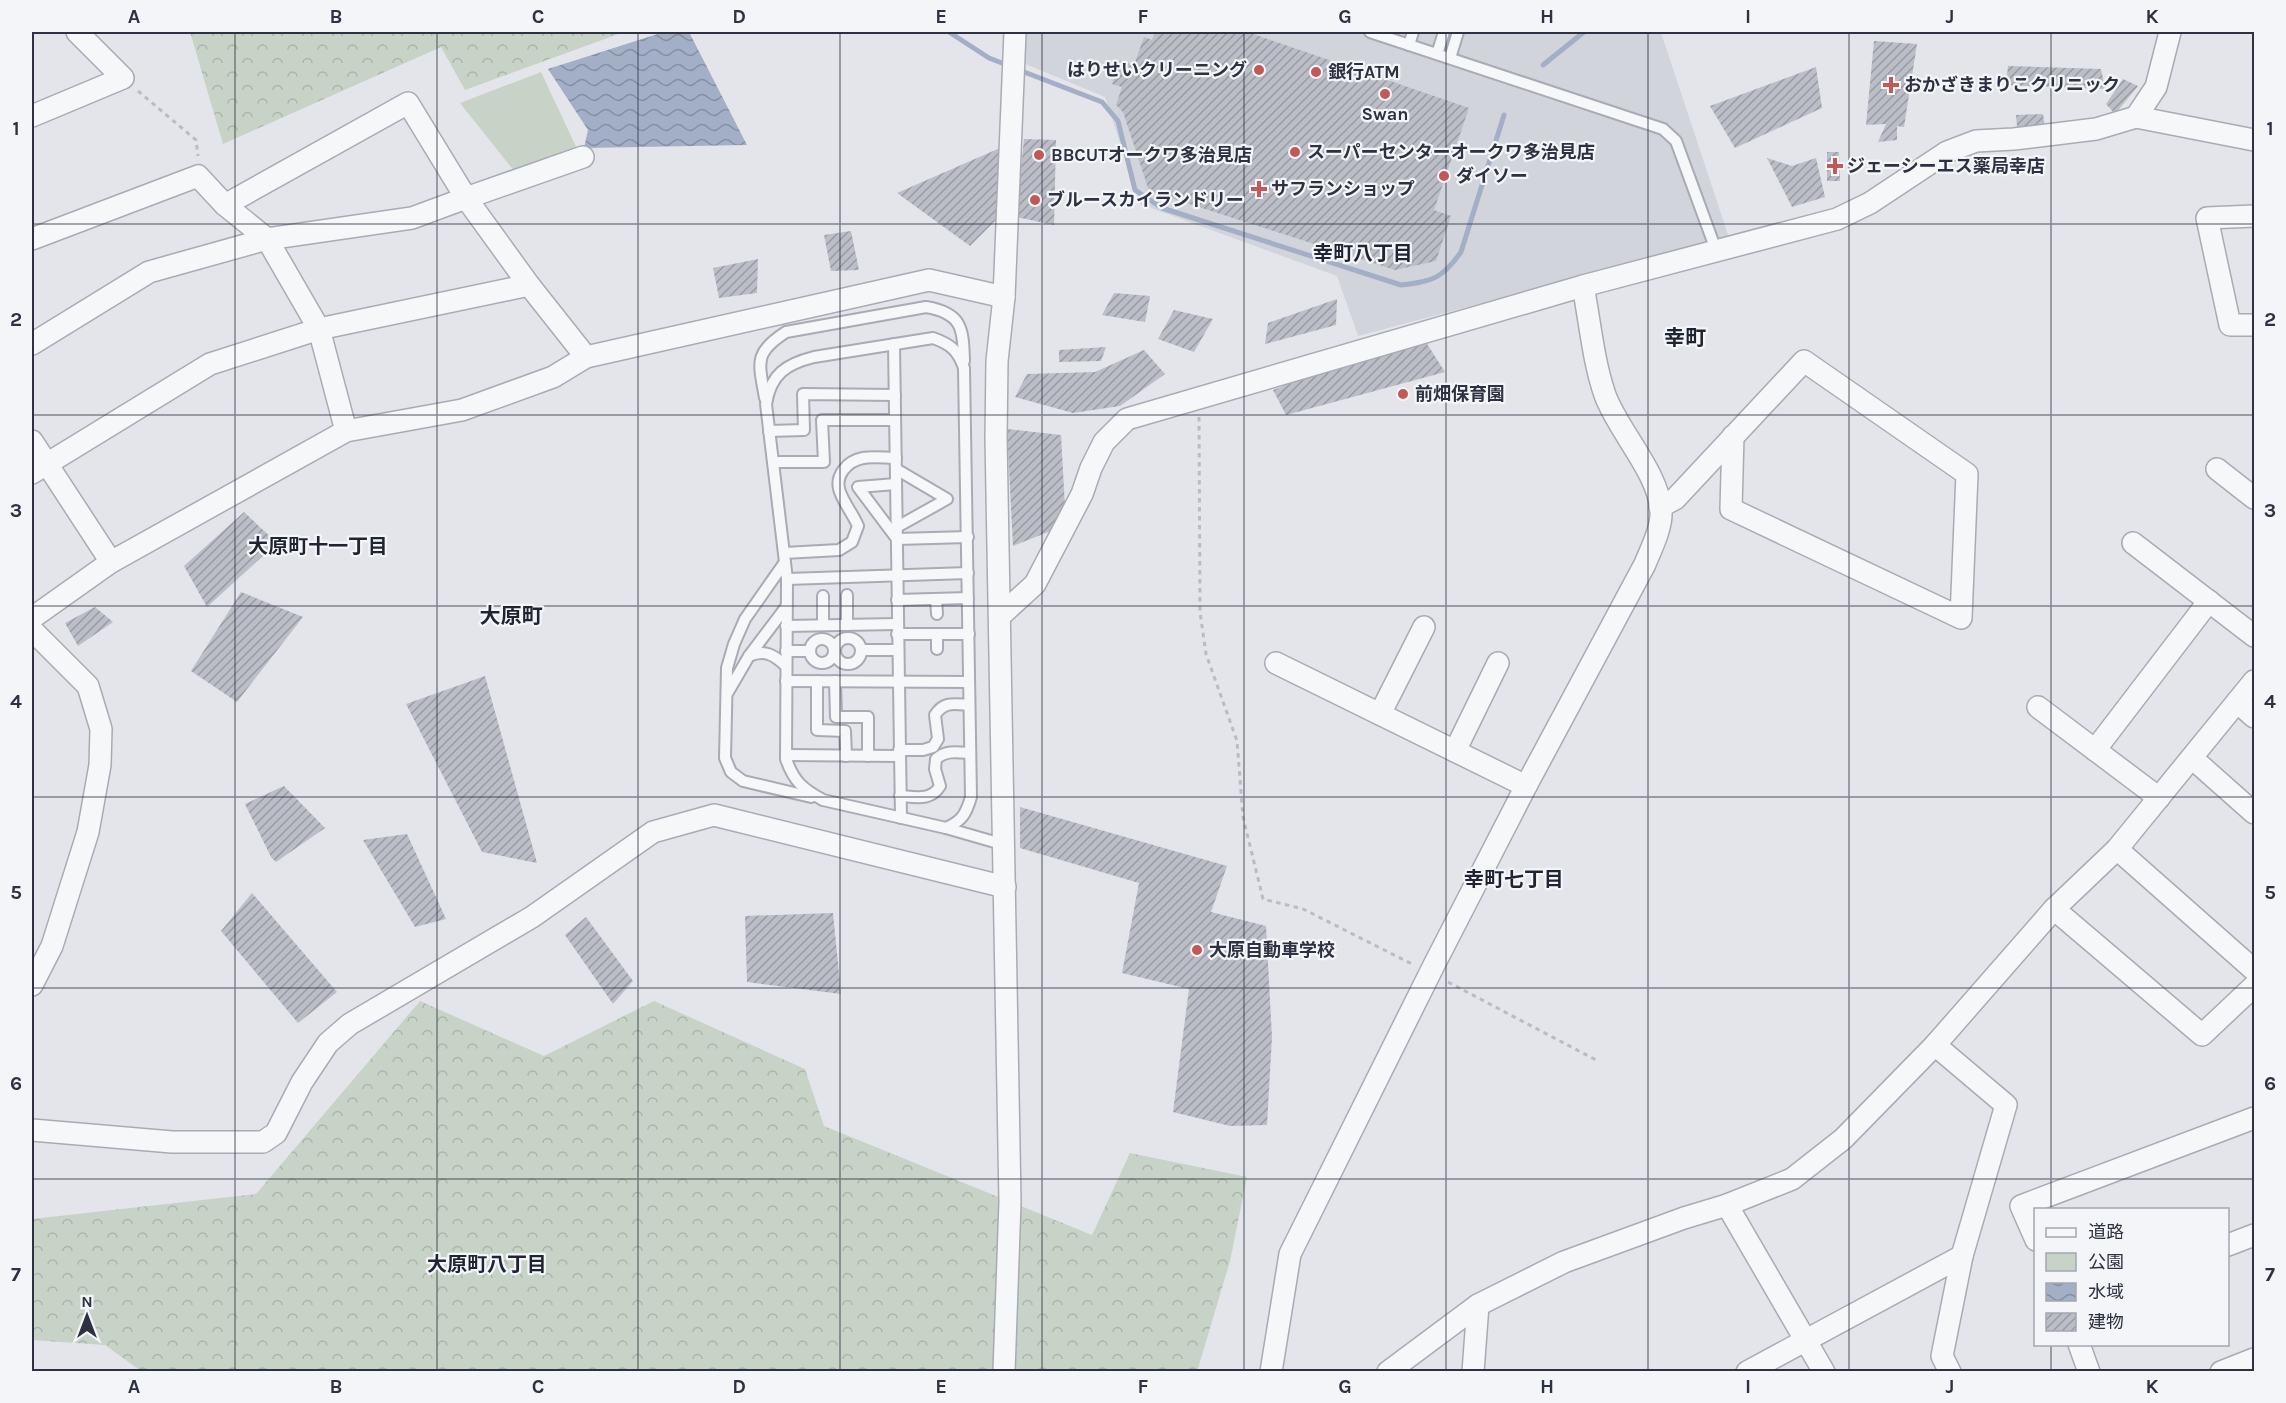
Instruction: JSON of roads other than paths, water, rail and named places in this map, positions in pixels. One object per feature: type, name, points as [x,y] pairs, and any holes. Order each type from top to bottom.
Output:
[{"type":"street","points":[[32,116],[123,78],[77,32]]},
{"type":"street","points":[[1004,1371],[1010,1202],[997,371],[1004,297],[1015,32]]},
{"type":"street","points":[[2136,117],[2156,87],[2169,32]]},
{"type":"street","points":[[225,205],[408,103],[466,198],[529,285],[586,357]]},
{"type":"street","points":[[1000,616],[1035,584],[1082,494],[1091,468],[1104,442],[1127,419],[1583,286],[1837,219],[1870,203],[1947,152],[1976,141],[2096,129],[2136,117],[2254,140]]},
{"type":"street","points":[[32,344],[149,272],[267,238],[412,218],[583,157]]},
{"type":"street","points":[[32,239],[198,176],[225,205],[267,238],[319,329],[346,431]]},
{"type":"street","points":[[2254,216],[2207,218],[2230,325],[2254,325]]},
{"type":"street","points":[[32,618],[111,562],[346,431],[462,410],[554,377],[586,357],[929,280],[1004,297]]},
{"type":"street","points":[[38,468],[210,364],[319,329],[529,285]]},
{"type":"street","points":[[1271,1371],[1290,1254],[1526,786],[1645,564],[1658,529],[1660,507],[1657,491],[1606,396],[1595,354],[1583,286]]},
{"type":"street","points":[[1660,507],[1675,499],[1733,436],[1804,361],[1966,474],[1961,618],[1731,509],[1733,436]]},
{"type":"street","points":[[32,441],[38,468],[111,562]]},
{"type":"street","points":[[2217,469],[2254,498]]},
{"type":"street","points":[[2133,543],[2254,636]]},
{"type":"street","points":[[2095,750],[2209,601]]},
{"type":"street","points":[[1380,714],[1424,627]]},
{"type":"street","points":[[32,630],[88,686],[101,729],[100,765],[88,832],[52,946],[32,985]]},
{"type":"street","points":[[1276,663],[1526,786]]},
{"type":"street","points":[[1455,751],[1498,663]]},
{"type":"street","points":[[1388,1371],[1478,1305],[1564,1262],[1684,1218],[1727,1205],[1792,1179],[1835,1146],[1935,1045],[2055,909],[2117,849],[2254,681]]},
{"type":"street","points":[[2237,702],[2254,717]]},
{"type":"street","points":[[2038,707],[2159,798]]},
{"type":"street","points":[[2192,758],[2254,813]]},
{"type":"street","points":[[32,1130],[172,1142],[263,1142],[276,1133],[302,1082],[328,1043],[350,1024],[532,917],[653,832],[714,815],[1005,888]]},
{"type":"street","points":[[2117,849],[2254,970]]},
{"type":"street","points":[[2055,909],[2202,1035],[2254,986]]},
{"type":"street","points":[[1935,1045],[2006,1105],[1962,1256],[1942,1356],[1950,1371]]},
{"type":"street","points":[[2034,1235],[2021,1206],[2254,1118]]},
{"type":"street","points":[[1727,1205],[1824,1371]]},
{"type":"street","points":[[2229,1245],[2254,1235]]},
{"type":"street","points":[[1748,1371],[1962,1256]]},
{"type":"street","points":[[1473,1371],[1478,1305]]},
{"type":"street","points":[[2080,1346],[2089,1371]]},
{"type":"street","points":[[2221,1371],[2254,1359]]},
{"type":"lane","points":[[1370,32],[1663,129],[1676,141],[1716,250]]},
{"type":"lane","points":[[1409,45],[1413,32]]},
{"type":"lane","points":[[1437,54],[1444,32]]},
{"type":"lane","points":[[1450,57],[1458,32]]},
{"type":"lane","points":[[823,800],[805,790],[791,775],[786,755],[787,579],[760,367],[762,354],[770,343],[786,332],[926,307],[941,310],[954,316],[960,326],[963,339],[971,797],[966,813],[960,822],[946,828]]},
{"type":"lane","points":[[766,404],[769,387],[780,372],[796,362],[814,357],[933,338],[948,343],[960,355],[964,368]]},
{"type":"lane","points":[[894,344],[901,818]]},
{"type":"lane","points":[[769,431],[804,430],[803,394],[895,395]]},
{"type":"lane","points":[[773,462],[824,462],[822,420],[896,420]]},
{"type":"lane","points":[[896,458],[864,458],[849,463],[839,475],[839,489],[844,501],[853,512],[858,526],[852,542],[839,550],[785,557],[745,619],[727,668],[725,759],[731,772],[743,781],[946,828],[1005,845]]},
{"type":"lane","points":[[896,470],[947,499],[897,527]]},
{"type":"lane","points":[[896,484],[858,487],[897,538]]},
{"type":"lane","points":[[897,538],[968,537]]},
{"type":"lane","points":[[787,579],[968,573]]},
{"type":"lane","points":[[847,595],[847,625]]},
{"type":"lane","points":[[823,596],[823,625]]},
{"type":"lane","points":[[897,600],[969,598]]},
{"type":"lane","points":[[936,599],[937,614]]},
{"type":"lane","points":[[727,694],[749,656],[786,607]]},
{"type":"lane","points":[[786,626],[847,625],[937,634],[969,634]]},
{"type":"lane","points":[[937,634],[937,649]]},
{"type":"lane","points":[[835,651],[829,662],[821,664],[813,660],[810,651],[814,642],[821,639],[832,644],[835,651],[841,662],[850,664],[857,660],[861,650],[857,641],[849,638],[840,640],[835,651]]},
{"type":"lane","points":[[861,650],[897,650]]},
{"type":"lane","points":[[786,651],[810,651]]},
{"type":"lane","points":[[749,656],[767,652],[786,666]]},
{"type":"lane","points":[[786,681],[969,681]]},
{"type":"lane","points":[[817,681],[818,730],[845,731],[846,756]]},
{"type":"lane","points":[[835,681],[836,717],[868,717],[868,756]]},
{"type":"lane","points":[[786,755],[868,756],[923,750],[933,747],[938,739],[935,715],[940,706],[949,703],[969,705]]},
{"type":"lane","points":[[900,796],[927,797],[936,793],[940,786],[935,769],[936,759],[942,754],[951,752],[970,753]]},
{"type":"water","points":[[664,32],[689,32],[747,145],[584,148],[588,130],[548,69]]},
{"type":"waterway","points":[[949,32],[989,58],[1007,65]]},
{"type":"waterway","points":[[1543,65],[1584,32]]},
{"type":"waterway","points":[[1019,70],[1102,102],[1118,121],[1135,190],[1162,208],[1401,285],[1436,277],[1448,268],[1461,252],[1504,115]]},
{"type":"place","name":"はりせいクリーニング","points":[[1259,70]]},
{"type":"place","name":"銀行ATM","points":[[1316,72]]},
{"type":"place","name":"おかざきまりこクリニック","points":[[1891,85]]},
{"type":"place","name":"Swan","points":[[1385,94]]},
{"type":"place","name":"スーパーセンターオークワ多治見店","points":[[1295,152]]},
{"type":"place","name":"BBCUTオークワ多治見店","points":[[1039,155]]},
{"type":"place","name":"ジェーシーエス薬局幸店","points":[[1835,166]]},
{"type":"place","name":"ダイソー","points":[[1444,176]]},
{"type":"place","name":"サフランショップ","points":[[1259,189]]},
{"type":"place","name":"ブルースカイランドリー","points":[[1035,200]]},
{"type":"place","name":"前畑保育園","points":[[1403,394]]},
{"type":"place","name":"大原自動車学校","points":[[1197,950]]},
{"type":"district","name":"幸町八丁目","points":[[1363,253]]},
{"type":"district","name":"幸町","points":[[1685,338]]},
{"type":"district","name":"大原町十一丁目","points":[[318,546]]},
{"type":"district","name":"大原町","points":[[511,616]]},
{"type":"district","name":"幸町七丁目","points":[[1514,879]]},
{"type":"district","name":"大原町八丁目","points":[[487,1264]]}]
